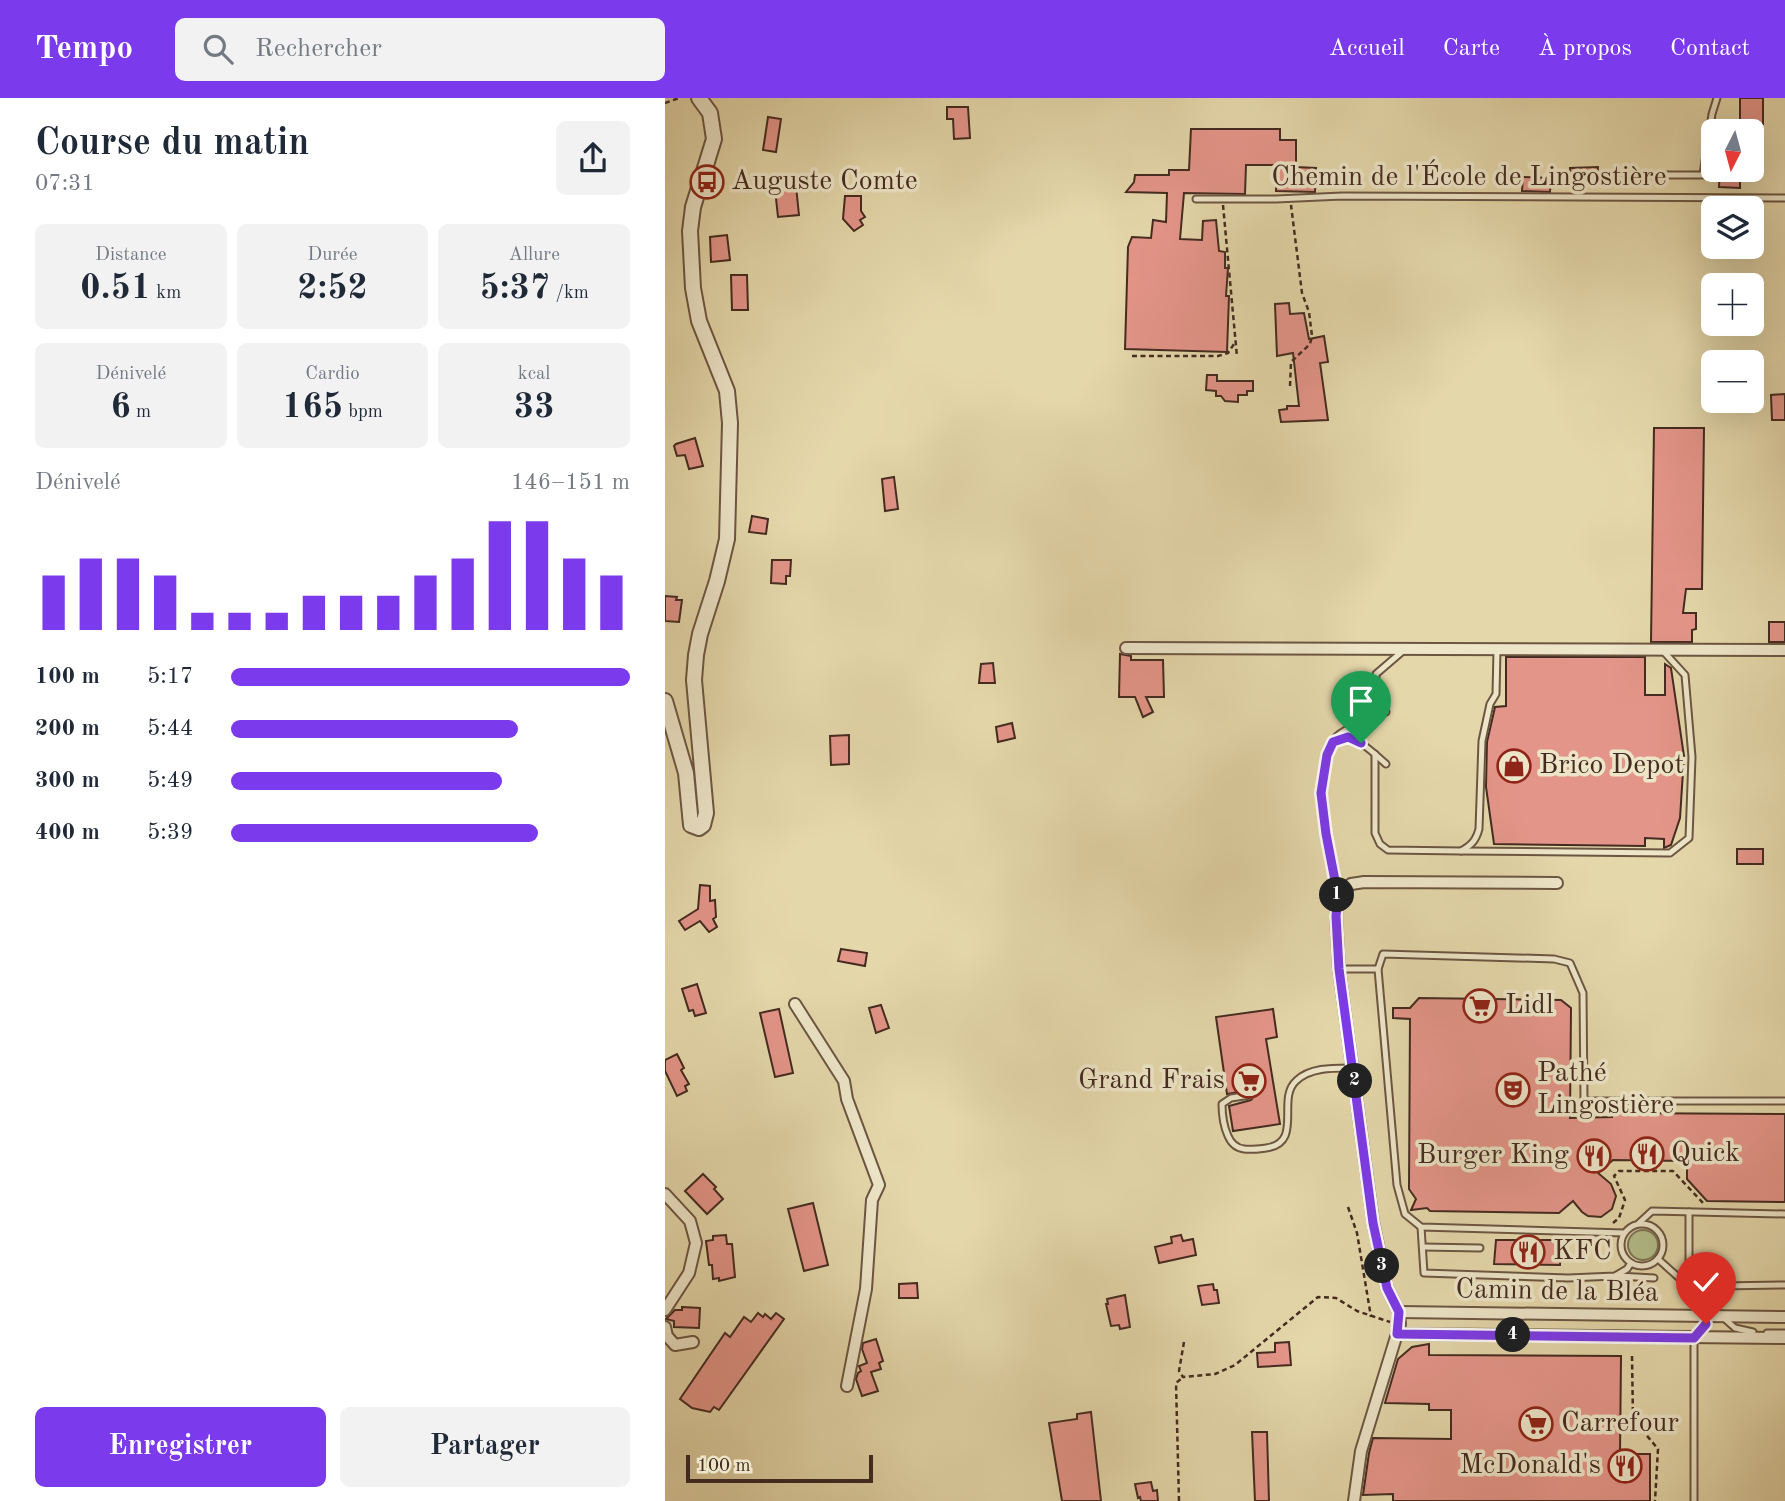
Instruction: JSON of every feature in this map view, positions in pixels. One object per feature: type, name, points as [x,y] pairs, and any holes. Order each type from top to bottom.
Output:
[{"type":"street","points":[[665,701],[686,773],[691,825],[699,828],[703,825],[706,813],[695,680],[696,655],[727,539],[730,423],[727,391],[699,321],[693,288],[690,231],[693,207],[714,139],[710,113],[699,98]]},
{"type":"street","points":[[1126,648],[1785,650]]},
{"type":"street","points":[[1354,1501],[1361,1451],[1399,1323],[1387,1288],[1373,1223],[1339,969],[1336,916],[1338,896],[1351,884],[1364,882],[1557,883]]},
{"type":"street","points":[[796,1004],[844,1081],[847,1099],[879,1185],[871,1200],[866,1289],[847,1386]]},
{"type":"street","points":[[665,1194],[690,1221],[696,1243],[689,1273],[665,1310]]},
{"type":"street","name":"Camin de la Bléa","points":[[1399,1323],[1785,1317]]},
{"type":"street","name":"Camin de la Bléa","points":[[1399,1323],[1694,1338],[1785,1338]]},
{"type":"street","points":[[665,1327],[667,1336],[675,1345],[693,1342]]},
{"type":"lane","points":[[1625,175],[1703,175],[1717,98]]},
{"type":"lane","name":"Chemin de l'École de Lingostière","points":[[1196,199],[1342,196],[1785,198]]},
{"type":"lane","points":[[1378,714],[1376,674],[1404,650]]},
{"type":"lane","points":[[1461,850],[1474,842],[1479,829],[1482,741],[1490,704],[1496,694],[1497,650]]},
{"type":"lane","points":[[1375,754],[1375,833],[1380,844],[1388,850],[1669,853],[1689,838],[1692,757],[1685,675],[1662,650]]},
{"type":"lane","points":[[1338,896],[1321,793],[1325,763],[1338,736],[1386,712]]},
{"type":"lane","points":[[1333,742],[1352,738],[1386,764]]},
{"type":"lane","points":[[1785,1101],[1584,1101],[1583,993],[1570,963],[1544,958],[1383,954],[1378,969],[1397,1185],[1405,1214],[1421,1227],[1624,1233],[1652,1212],[1785,1214]]},
{"type":"lane","points":[[1339,969],[1378,969]]},
{"type":"lane","points":[[1250,1095],[1231,1098],[1222,1104],[1228,1136],[1238,1148],[1254,1150],[1273,1147],[1285,1138],[1289,1090],[1296,1080],[1314,1071],[1353,1068]]},
{"type":"lane","points":[[1689,1212],[1689,1268],[1699,1281],[1721,1286],[1785,1285]]},
{"type":"lane","points":[[1624,1233],[1620,1246],[1622,1253],[1631,1263],[1645,1266],[1658,1259],[1663,1247],[1660,1234],[1651,1226],[1639,1223]]},
{"type":"lane","points":[[1421,1227],[1424,1273],[1654,1278]]},
{"type":"lane","points":[[1423,1247],[1480,1248]]},
{"type":"lane","points":[[1658,1259],[1718,1317],[1735,1328],[1747,1332],[1785,1333]]},
{"type":"lane","points":[[1615,1276],[1627,1269],[1631,1263]]},
{"type":"lane","points":[[1694,1501],[1694,1338],[1706,1324],[1718,1317]]},
{"type":"path","points":[[665,103],[679,98]]},
{"type":"path","points":[[1290,386],[1291,362],[1310,344],[1312,336],[1309,312],[1302,293],[1291,198]]},
{"type":"path","points":[[1222,199],[1237,357]]},
{"type":"path","points":[[1132,356],[1218,356],[1228,353],[1236,341]]},
{"type":"path","points":[[1609,1226],[1619,1218],[1625,1200],[1614,1176],[1619,1171],[1673,1171],[1705,1206]]},
{"type":"path","points":[[1348,1207],[1357,1233],[1371,1317]]},
{"type":"path","points":[[1179,1501],[1176,1383],[1183,1377],[1215,1374],[1235,1365],[1318,1297],[1336,1298],[1371,1317],[1399,1323]]},
{"type":"path","points":[[1183,1377],[1179,1371],[1184,1342]]},
{"type":"path","points":[[1632,1356],[1633,1419],[1658,1449],[1655,1501]]},
{"type":"green space","points":[[1643,1230],[1654,1234],[1658,1245],[1654,1256],[1643,1260],[1632,1256],[1628,1245],[1632,1234]]},
{"type":"building","points":[[1740,98],[1763,98],[1763,119],[1740,119]]},
{"type":"building","points":[[947,107],[968,107],[970,138],[954,139],[953,119],[947,119]]},
{"type":"building","points":[[768,117],[781,119],[776,152],[763,150]]},
{"type":"building","points":[[1191,129],[1280,129],[1280,140],[1296,140],[1296,167],[1316,168],[1315,192],[1276,191],[1277,165],[1246,165],[1245,194],[1184,193],[1180,239],[1202,240],[1203,221],[1216,220],[1219,251],[1225,252],[1225,268],[1228,268],[1226,296],[1229,296],[1227,352],[1125,349],[1128,247],[1132,237],[1151,238],[1153,220],[1166,222],[1167,193],[1126,192],[1134,182],[1135,175],[1169,175],[1169,170],[1189,170]]},
{"type":"building","points":[[1598,167],[1597,185],[1571,186],[1570,168]]},
{"type":"building","points":[[1523,177],[1551,178],[1550,192],[1522,191]]},
{"type":"building","points":[[1719,182],[1740,182],[1740,188],[1719,187]]},
{"type":"building","points":[[796,186],[799,215],[778,217],[775,189]]},
{"type":"building","points":[[845,196],[861,196],[861,211],[865,217],[860,220],[863,225],[854,231],[843,219]]},
{"type":"building","points":[[727,235],[730,260],[711,262],[710,237]]},
{"type":"building","points":[[731,275],[747,275],[748,310],[732,310]]},
{"type":"building","points":[[1289,303],[1290,314],[1304,313],[1309,339],[1324,336],[1328,362],[1320,363],[1328,420],[1281,422],[1279,410],[1287,409],[1287,406],[1299,406],[1293,353],[1277,356],[1275,304]]},
{"type":"building","points":[[1207,375],[1217,375],[1217,381],[1253,381],[1253,391],[1247,391],[1247,395],[1238,395],[1238,402],[1225,401],[1221,396],[1216,396],[1216,391],[1206,390]]},
{"type":"building","points":[[1785,394],[1785,420],[1772,420],[1771,395]]},
{"type":"building","points":[[1654,428],[1704,428],[1702,589],[1686,589],[1683,613],[1696,613],[1696,629],[1692,630],[1692,642],[1651,642]]},
{"type":"building","points":[[695,438],[703,466],[689,469],[685,455],[677,456],[674,446]]},
{"type":"building","points":[[894,477],[898,509],[885,511],[882,479]]},
{"type":"building","points":[[752,516],[768,519],[766,534],[749,532]]},
{"type":"building","points":[[772,560],[791,560],[790,576],[786,576],[786,584],[771,583]]},
{"type":"building","points":[[665,596],[682,600],[679,622],[665,621]]},
{"type":"building","points":[[1769,622],[1785,622],[1785,642],[1769,642]]},
{"type":"building","points":[[1120,654],[1131,656],[1131,660],[1163,660],[1164,697],[1146,697],[1153,712],[1143,717],[1135,697],[1119,697]]},
{"type":"building","points":[[1506,657],[1645,657],[1645,695],[1665,695],[1665,664],[1671,668],[1684,756],[1680,818],[1671,845],[1664,848],[1664,839],[1645,838],[1645,846],[1494,844],[1486,787],[1487,742],[1495,707],[1506,706]]},
{"type":"building","points":[[993,663],[995,683],[979,683],[981,664]]},
{"type":"building","points":[[1012,723],[1015,738],[998,742],[996,727]]},
{"type":"building","points":[[849,735],[849,764],[831,765],[830,736]]},
{"type":"building","points":[[1737,849],[1763,849],[1763,864],[1737,864]]},
{"type":"building","points":[[700,885],[710,886],[710,901],[715,900],[716,917],[713,919],[717,927],[709,932],[700,921],[685,930],[679,921],[698,909]]},
{"type":"building","points":[[841,949],[867,953],[865,966],[838,961]]},
{"type":"building","points":[[697,984],[706,1013],[695,1016],[693,1010],[689,1011],[682,989]]},
{"type":"building","points":[[1419,998],[1561,1000],[1571,1008],[1570,1118],[1612,1117],[1612,1113],[1785,1114],[1785,1202],[1707,1201],[1687,1179],[1687,1161],[1613,1160],[1598,1173],[1611,1184],[1616,1196],[1612,1209],[1601,1217],[1588,1216],[1573,1201],[1559,1213],[1430,1211],[1427,1208],[1411,1210],[1416,1199],[1409,1189],[1410,1019],[1393,1018],[1393,1008],[1410,1008]]},
{"type":"building","points":[[881,1005],[889,1028],[876,1033],[869,1008]]},
{"type":"building","points":[[779,1009],[793,1073],[775,1077],[760,1013]]},
{"type":"building","name":"Grand Frais","points":[[1273,1009],[1277,1037],[1266,1039],[1280,1124],[1233,1131],[1229,1106],[1251,1100],[1255,1095],[1250,1090],[1227,1094],[1216,1017]]},
{"type":"building","points":[[677,1054],[684,1068],[681,1070],[689,1084],[685,1086],[687,1091],[677,1096],[665,1071],[665,1060]]},
{"type":"building","points":[[703,1174],[723,1199],[707,1214],[685,1191]]},
{"type":"building","points":[[813,1203],[828,1265],[804,1271],[788,1209]]},
{"type":"building","points":[[726,1235],[727,1244],[732,1244],[735,1277],[719,1281],[719,1278],[713,1279],[706,1241],[713,1240],[713,1236]]},
{"type":"building","points":[[1181,1235],[1183,1241],[1193,1239],[1196,1255],[1159,1263],[1155,1247],[1172,1243],[1171,1237]]},
{"type":"building","name":"KFC","points":[[1496,1240],[1561,1240],[1560,1265],[1494,1264]]},
{"type":"building","points":[[917,1283],[918,1298],[899,1298],[899,1284]]},
{"type":"building","points":[[1213,1284],[1219,1303],[1202,1305],[1198,1286]]},
{"type":"building","points":[[1125,1295],[1130,1327],[1120,1329],[1119,1325],[1111,1326],[1106,1304],[1107,1299]]},
{"type":"building","points":[[682,1307],[700,1308],[699,1328],[674,1327],[674,1321],[666,1319],[675,1310],[682,1310]]},
{"type":"building","points":[[758,1313],[771,1319],[776,1313],[784,1319],[719,1410],[714,1407],[710,1412],[692,1408],[680,1399],[725,1333],[730,1337],[744,1317],[751,1322]]},
{"type":"building","points":[[876,1339],[883,1361],[879,1363],[881,1369],[871,1372],[878,1391],[862,1396],[856,1379],[861,1371],[859,1366],[867,1363],[862,1349],[863,1343]]},
{"type":"building","points":[[1289,1342],[1291,1365],[1258,1367],[1257,1353],[1275,1352],[1275,1343]]},
{"type":"building","name":"Carrefour","points":[[1429,1344],[1429,1355],[1621,1356],[1620,1454],[1650,1454],[1650,1501],[1393,1501],[1393,1494],[1363,1495],[1373,1438],[1451,1439],[1451,1410],[1429,1410],[1429,1404],[1385,1403],[1398,1359],[1412,1347]]},
{"type":"building","points":[[1091,1412],[1101,1501],[1062,1501],[1049,1423],[1077,1419],[1077,1414]]},
{"type":"building","points":[[1252,1432],[1267,1432],[1269,1501],[1255,1501]]},
{"type":"building","points":[[1151,1482],[1153,1491],[1157,1490],[1158,1501],[1141,1501],[1135,1484]]},
{"type":"place","name":"Auguste Comte","points":[[707,182]]},
{"type":"place","name":"Brico Depot","points":[[1514,766]]},
{"type":"place","name":"Lidl","points":[[1480,1006]]},
{"type":"place","name":"Grand Frais","points":[[1249,1081]]},
{"type":"place","name":"Pathé Lingostière","points":[[1513,1090]]},
{"type":"place","name":"Quick","points":[[1647,1154]]},
{"type":"place","name":"Burger King","points":[[1594,1156]]},
{"type":"place","name":"KFC","points":[[1528,1252]]},
{"type":"place","name":"Carrefour","points":[[1536,1424]]},
{"type":"place","name":"McDonald's","points":[[1625,1466]]},
{"type":"route","points":[[1361,743],[1348,737],[1333,742],[1323,771],[1321,793],[1338,896],[1336,916],[1339,969],[1373,1223],[1387,1288],[1399,1312],[1397,1334],[1694,1338],[1706,1324]]}]
